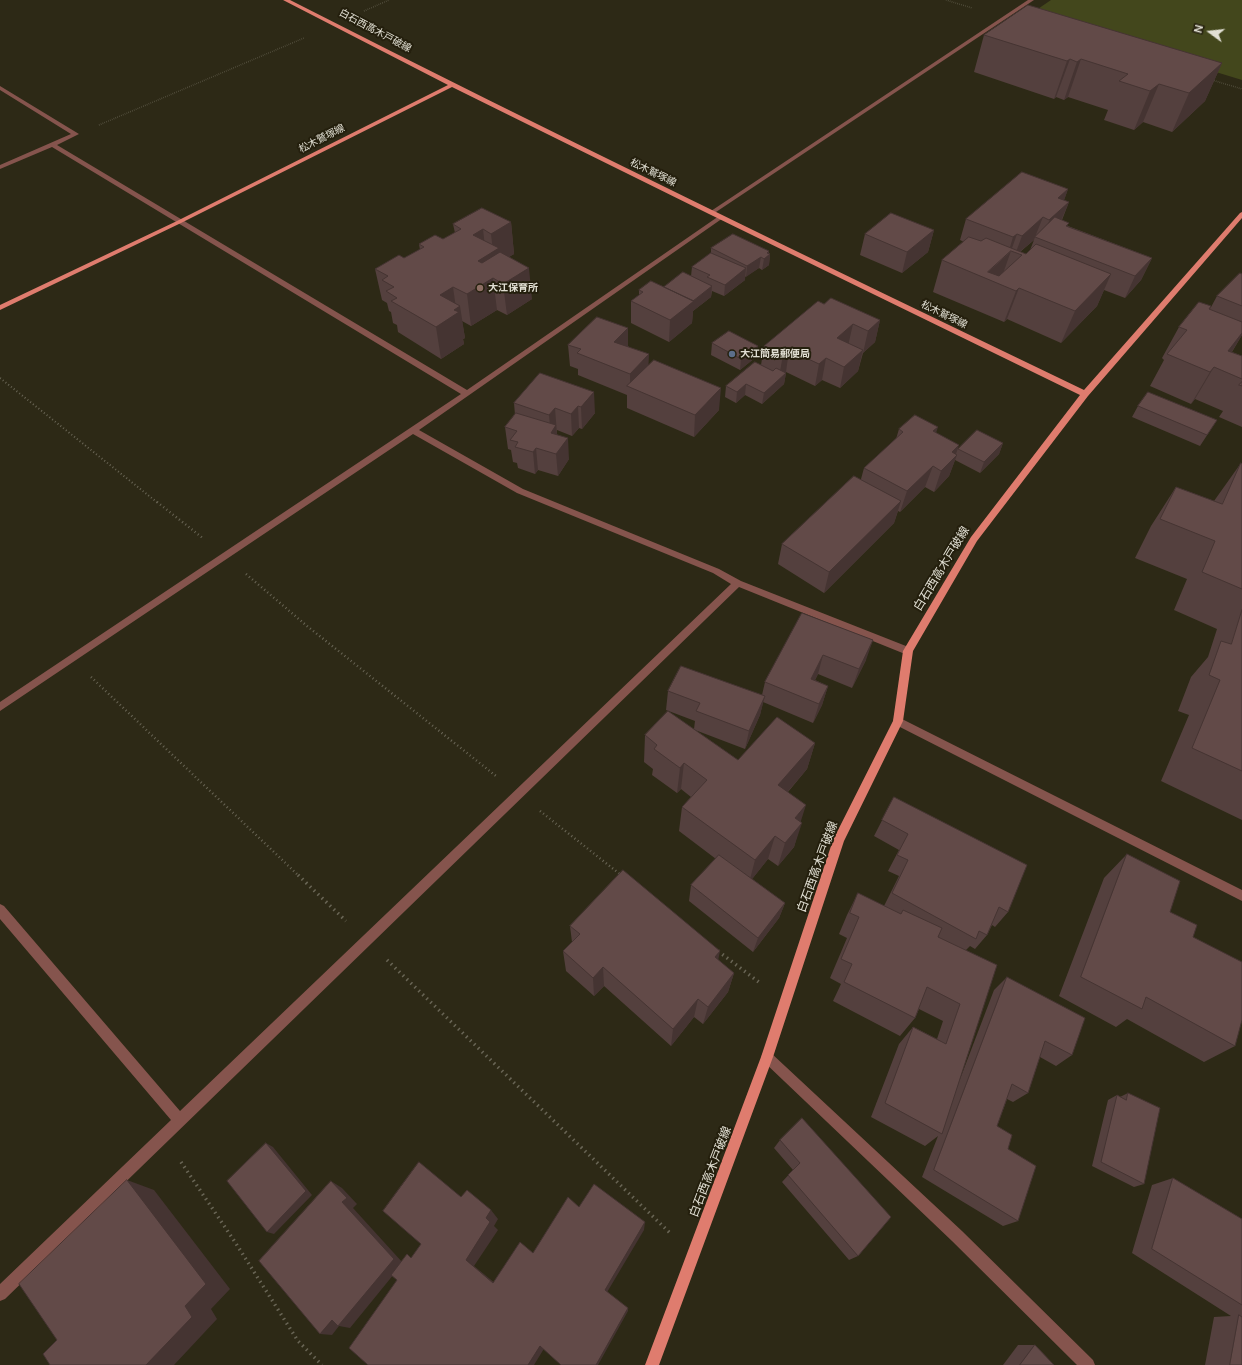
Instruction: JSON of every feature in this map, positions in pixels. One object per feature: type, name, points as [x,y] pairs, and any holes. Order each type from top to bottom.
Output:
[{"type":"main road","name":"白石西高木戸破線","points":[[286,0],[337,24],[452,85]]},
{"type":"main road","name":"松木鷲塚線","points":[[0,308],[178,222],[452,85],[711,213],[1085,394]]},
{"type":"main road","points":[[1085,394],[1242,214]]},
{"type":"main road","name":"白石西高木戸破線","points":[[652,1365],[767,1057],[839,840],[898,721],[908,651],[974,539],[1085,394]]},
{"type":"street","points":[[711,213],[1031,0]]},
{"type":"street","points":[[0,88],[76,134]]},
{"type":"street","points":[[0,167],[76,134]]},
{"type":"street","points":[[52,145],[178,222],[467,394]]},
{"type":"street","points":[[0,707],[467,394],[720,217]]},
{"type":"street","points":[[412,430],[520,491],[716,571],[738,583],[908,651]]},
{"type":"street","points":[[0,1294],[738,583]]},
{"type":"street","points":[[898,721],[1242,896]]},
{"type":"street","points":[[0,910],[180,1121]]},
{"type":"street","points":[[767,1057],[951,1230],[1088,1365]]},
{"type":"path","points":[[946,0],[1004,18]]},
{"type":"path","points":[[76,134],[337,24]]},
{"type":"path","points":[[1212,80],[1242,89]]},
{"type":"path","points":[[0,378],[2,382],[226,555],[307,626],[624,877]]},
{"type":"path","points":[[717,950],[785,1003]]},
{"type":"path","points":[[164,1136],[235,1242],[298,1341],[322,1365]]},
{"type":"green space","points":[[1051,0],[1242,0],[1242,80],[1029,15]]},
{"type":"building","points":[[1028,5],[1222,63],[1189,93],[1159,84],[1150,91],[1119,81],[1128,74],[1081,59],[1077,62],[1070,59],[1067,61],[984,35]]},
{"type":"building","points":[[1022,172],[1068,189],[1058,198],[1069,202],[1049,220],[1043,217],[1022,236],[1017,234],[1013,237],[966,219]]},
{"type":"building","points":[[482,208],[511,222],[491,234],[483,229],[473,235],[499,248],[478,261],[482,263],[500,252],[529,268],[503,284],[493,278],[467,294],[453,287],[440,295],[460,306],[454,310],[459,312],[436,327],[391,301],[397,298],[386,291],[394,287],[382,280],[388,276],[375,269],[399,255],[404,258],[424,247],[419,244],[435,235],[443,239],[461,229],[453,224]]},
{"type":"building","points":[[891,213],[934,230],[907,252],[865,234]]},
{"type":"building","points":[[1055,217],[1069,223],[1066,226],[1152,258],[1135,276],[1035,237]]},
{"type":"building","points":[[733,234],[769,251],[767,253],[770,254],[764,259],[761,257],[747,266],[711,248]]},
{"type":"building","points":[[969,237],[981,241],[986,238],[1026,254],[1036,244],[1111,274],[1075,311],[1019,288],[1016,291],[942,260]],"holes":[[[1011,251],[1022,255],[999,276],[988,272]]]},
{"type":"building","points":[[711,253],[746,268],[725,285],[707,277],[710,275],[692,267]]},
{"type":"building","points":[[683,272],[712,286],[693,301],[664,287]]},
{"type":"building","points":[[1240,273],[1242,274],[1242,306],[1217,296]]},
{"type":"building","points":[[651,281],[694,301],[670,320],[631,301],[643,292],[639,290]]},
{"type":"building","points":[[831,298],[880,320],[868,331],[853,324],[837,338],[863,350],[844,367],[826,358],[819,364],[789,350],[783,355],[764,346],[818,301],[824,304]]},
{"type":"building","points":[[1199,302],[1211,306],[1209,309],[1242,322],[1242,333],[1228,351],[1242,356],[1242,379],[1214,367],[1210,372],[1167,354],[1187,330],[1179,327]]},
{"type":"building","points":[[597,317],[628,328],[614,342],[649,354],[630,374],[577,353],[581,349],[568,345]]},
{"type":"building","points":[[729,331],[758,346],[741,359],[712,343]]},
{"type":"building","points":[[654,360],[721,388],[695,415],[627,386]]},
{"type":"building","points":[[755,362],[773,371],[776,368],[786,373],[764,393],[746,384],[737,392],[726,386]]},
{"type":"building","points":[[540,373],[594,392],[581,407],[578,406],[571,414],[555,408],[549,415],[514,403]]},
{"type":"building","points":[[1148,392],[1217,420],[1207,435],[1138,406]]},
{"type":"building","points":[[516,413],[556,425],[551,433],[568,438],[556,454],[536,448],[533,452],[515,447],[518,442],[510,440],[517,431],[505,427]]},
{"type":"building","points":[[915,415],[938,427],[933,431],[959,445],[952,452],[957,455],[941,471],[933,466],[907,491],[864,468],[903,432],[899,429]]},
{"type":"building","points":[[977,430],[1003,443],[984,462],[958,449]]},
{"type":"building","points":[[1241,463],[1242,589],[1202,572],[1215,541],[1160,519],[1176,487],[1222,504]]},
{"type":"building","points":[[854,476],[901,501],[829,572],[782,544]]},
{"type":"building","points":[[1242,610],[1242,771],[1192,748],[1220,680],[1209,675],[1221,641],[1231,644]]},
{"type":"building","points":[[802,613],[873,640],[859,669],[823,655],[811,679],[828,686],[819,704],[765,682]]},
{"type":"building","points":[[681,666],[765,696],[749,731],[696,711],[700,703],[668,691]]},
{"type":"building","points":[[668,711],[738,760],[777,717],[815,743],[778,785],[806,805],[795,818],[802,823],[785,843],[775,836],[755,860],[682,807],[707,780],[684,763],[680,768],[654,749],[657,745],[645,735]]},
{"type":"building","points":[[894,797],[1027,865],[1008,912],[999,907],[987,935],[979,931],[976,939],[892,893],[908,860],[897,855],[908,834],[882,820]]},
{"type":"building","points":[[1127,854],[1180,881],[1170,912],[1197,925],[1193,937],[1242,962],[1242,1020],[1235,1046],[1146,997],[1142,1009],[1081,977]]},
{"type":"building","points":[[719,855],[785,903],[758,938],[691,885]]},
{"type":"building","points":[[623,870],[720,951],[715,957],[734,973],[708,1007],[698,999],[673,1029],[603,967],[593,978],[563,951],[580,934],[570,926]]},
{"type":"building","points":[[858,893],[901,914],[903,910],[942,928],[938,937],[997,965],[942,1134],[885,1103],[913,1027],[946,1044],[960,1004],[927,987],[915,1018],[844,982],[852,964],[841,959],[859,917],[850,913]]},
{"type":"building","points":[[1007,977],[1085,1018],[1072,1055],[1045,1041],[1028,1093],[1012,1084],[997,1126],[1012,1135],[1008,1149],[1036,1166],[1018,1221],[934,1170]]},
{"type":"building","points":[[1128,1093],[1160,1108],[1144,1184],[1101,1162],[1117,1095],[1126,1100]]},
{"type":"building","points":[[802,1118],[891,1217],[858,1256],[788,1175],[800,1163],[780,1140]]},
{"type":"building","points":[[266,1143],[306,1191],[267,1232],[227,1181]]},
{"type":"building","points":[[419,1162],[461,1197],[467,1190],[491,1210],[486,1218],[490,1222],[466,1260],[493,1283],[520,1242],[533,1253],[568,1197],[579,1207],[594,1184],[645,1222],[605,1290],[628,1308],[596,1365],[561,1365],[540,1346],[528,1365],[368,1365],[349,1348],[397,1280],[391,1275],[407,1254],[411,1258],[421,1244],[383,1211]]},
{"type":"building","points":[[1173,1178],[1242,1219],[1242,1305],[1152,1249]]},
{"type":"building","points":[[127,1180],[206,1284],[185,1306],[192,1317],[146,1365],[50,1365],[43,1354],[57,1340],[19,1284]]},
{"type":"building","points":[[331,1181],[347,1198],[342,1202],[394,1259],[338,1326],[332,1320],[320,1334],[259,1261]]},
{"type":"building","points":[[1239,1315],[1242,1317],[1242,1365],[1230,1365]]},
{"type":"building","points":[[1035,1345],[1054,1365],[1020,1365]]},
{"type":"place","name":"大江保育所","points":[[480,288]]},
{"type":"place","name":"大江簡易郵便局","points":[[732,354]]}]
